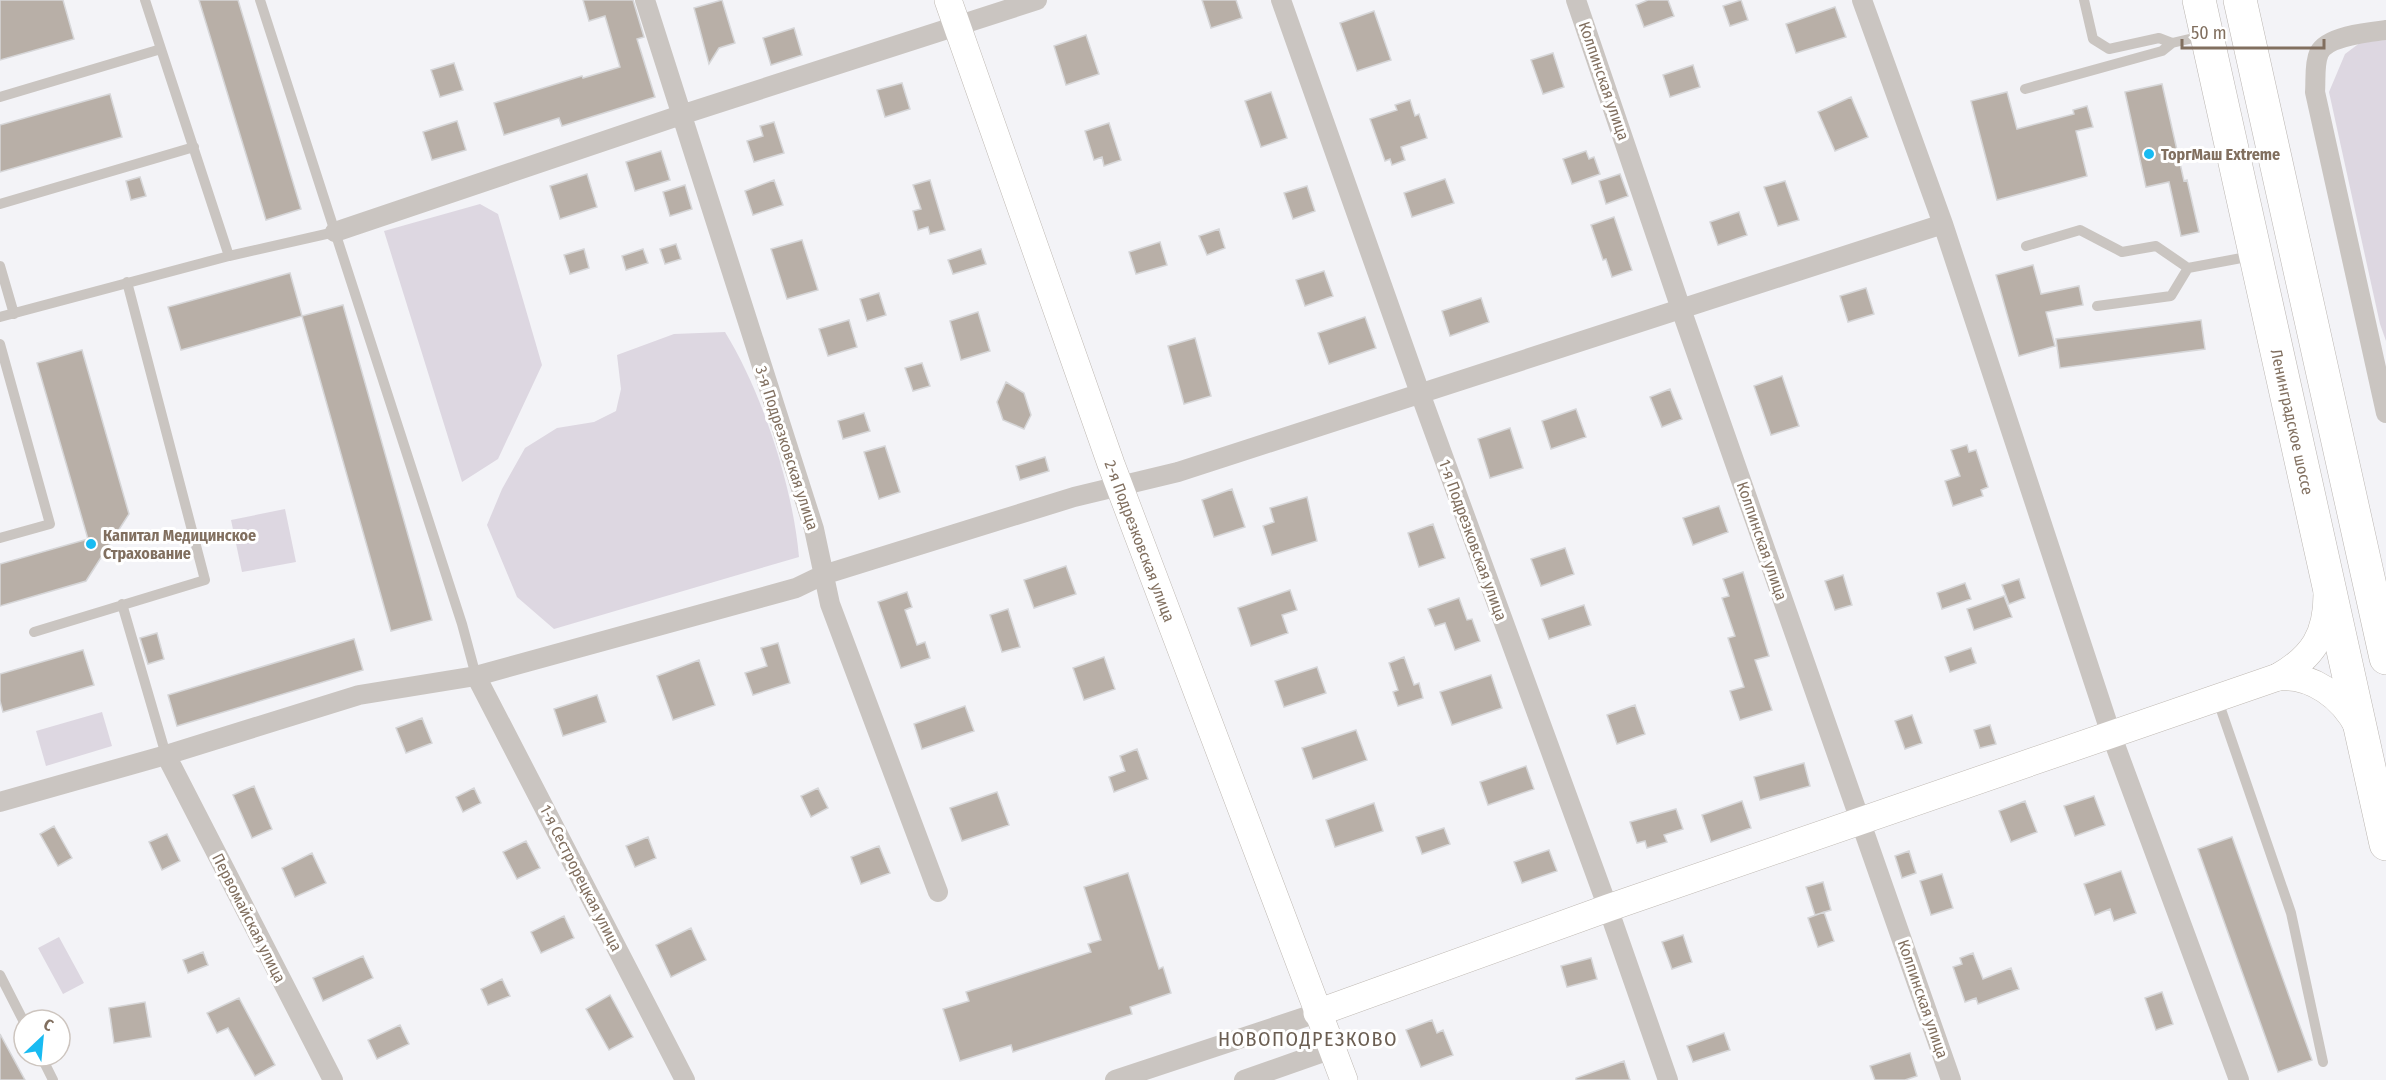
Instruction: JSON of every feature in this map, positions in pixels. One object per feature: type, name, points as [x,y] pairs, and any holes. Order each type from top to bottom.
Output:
[{"type":"highway","name":"Ленинградское шоссе","points":[[2199,0],[2386,844]]},
{"type":"highway","points":[[2240,0],[2386,658]]},
{"type":"street","name":"3-я Подрезковская улица","points":[[645,0],[811,518],[830,604],[938,892]]},
{"type":"street","name":"2-я Подрезковская улица","points":[[948,0],[1119,486],[1344,1080]]},
{"type":"street","points":[[335,232],[681,115],[1037,0]]},
{"type":"street","name":"1-я Подрезковская улица","points":[[1281,0],[1668,1080]]},
{"type":"street","name":"Колпинская улица","points":[[1576,0],[1681,309],[1952,1080]]},
{"type":"street","points":[[1862,0],[1943,224],[2111,734],[2240,1080]]},
{"type":"street","points":[[2386,30],[2354,34],[2327,44],[2320,51],[2317,61],[2315,92],[2386,413]]},
{"type":"street","points":[[0,802],[166,756],[359,695],[476,676],[796,588],[823,575],[1074,497],[1178,472],[1943,224]]},
{"type":"street","points":[[1115,1080],[1143,1076],[1608,908],[2278,677],[2300,663],[2319,639],[2325,624],[2327,609],[2327,577]]},
{"type":"street","name":"1-я Сестрорецкая улица","points":[[476,676],[685,1080]]},
{"type":"street","points":[[2278,677],[2305,679],[2322,688],[2352,715],[2362,737]]},
{"type":"street","name":"Первомайская улица","points":[[166,756],[333,1080]]},
{"type":"street","points":[[1244,1080],[1332,1049]]},
{"type":"lane","points":[[145,0],[229,256]]},
{"type":"lane","points":[[260,0],[462,624],[476,676]]},
{"type":"lane","points":[[2084,0],[2092,39],[2109,49],[2159,38],[2172,43]]},
{"type":"lane","points":[[2025,89],[2162,51],[2172,43],[2207,35]]},
{"type":"lane","points":[[0,97],[161,49]]},
{"type":"lane","points":[[0,204],[194,147]]},
{"type":"lane","points":[[2026,246],[2080,230],[2122,252],[2156,246],[2188,268],[2255,256]]},
{"type":"lane","points":[[0,317],[229,256],[335,232]]},
{"type":"lane","points":[[0,266],[14,314]]},
{"type":"lane","points":[[2097,306],[2171,296],[2188,268]]},
{"type":"lane","points":[[34,632],[205,580],[127,282]]},
{"type":"lane","points":[[0,344],[50,524],[0,538]]},
{"type":"lane","points":[[122,604],[166,756]]},
{"type":"lane","points":[[2217,698],[2291,913],[2324,1062]]},
{"type":"lane","points":[[0,975],[17,1008]]},
{"type":"shaded area","points":[[2386,40],[2386,341],[2380,324],[2329,92],[2345,54],[2361,42]]},
{"type":"shaded area","points":[[480,204],[498,214],[542,365],[498,459],[462,482],[384,231]]},
{"type":"shaded area","points":[[725,332],[739,356],[774,441],[790,501],[799,557],[554,629],[517,597],[487,525],[502,489],[525,448],[557,428],[594,422],[616,411],[621,389],[617,355],[674,334]]},
{"type":"shaded area","points":[[285,509],[296,562],[242,572],[231,520]]},
{"type":"shaded area","points":[[102,712],[112,746],[46,766],[36,731]]},
{"type":"shaded area","points":[[59,937],[84,983],[63,994],[38,948]]},
{"type":"building","points":[[0,0],[63,0],[74,39],[0,60]]},
{"type":"building","points":[[199,0],[238,0],[301,209],[266,220]]},
{"type":"building","points":[[583,0],[633,0],[644,37],[637,39],[655,97],[562,126],[559,118],[504,135],[494,103],[620,67],[605,16],[589,21]]},
{"type":"building","points":[[722,0],[735,43],[719,48],[709,64],[694,8]]},
{"type":"building","points":[[1202,0],[1236,0],[1242,18],[1211,28]]},
{"type":"building","points":[[1648,0],[1668,0],[1674,16],[1644,27],[1636,5]]},
{"type":"building","points":[[1741,0],[1748,20],[1730,26],[1723,6]]},
{"type":"building","points":[[1835,7],[1846,37],[1796,53],[1786,24]]},
{"type":"building","points":[[1374,11],[1391,60],[1357,71],[1340,23]]},
{"type":"building","points":[[794,28],[802,55],[771,65],[763,38]]},
{"type":"building","points":[[1086,35],[1099,74],[1066,85],[1054,46]]},
{"type":"building","points":[[1553,53],[1564,87],[1543,94],[1531,60]]},
{"type":"building","points":[[454,63],[463,90],[440,97],[431,70]]},
{"type":"building","points":[[1693,65],[1700,87],[1670,97],[1663,75]]},
{"type":"building","points":[[902,83],[910,109],[885,117],[877,90]]},
{"type":"building","points":[[2162,84],[2184,181],[2187,180],[2199,232],[2181,236],[2169,182],[2146,187],[2125,92]]},
{"type":"building","points":[[1271,92],[1287,138],[1261,147],[1245,101]]},
{"type":"building","points":[[2007,92],[2017,129],[2074,114],[2073,110],[2087,106],[2093,127],[2076,131],[2087,176],[1997,200],[1971,101]]},
{"type":"building","points":[[110,94],[122,137],[0,172],[0,125]]},
{"type":"building","points":[[1851,97],[1868,137],[1835,151],[1818,112]]},
{"type":"building","points":[[1410,100],[1415,116],[1419,114],[1427,138],[1401,147],[1405,160],[1392,165],[1390,159],[1385,161],[1370,119],[1397,110],[1395,105]]},
{"type":"building","points":[[457,121],[466,150],[432,160],[423,132]]},
{"type":"building","points":[[774,122],[784,153],[754,162],[747,141],[763,136],[760,126]]},
{"type":"building","points":[[1109,123],[1121,160],[1104,166],[1102,157],[1094,160],[1085,131]]},
{"type":"building","points":[[661,151],[670,180],[635,191],[626,162]]},
{"type":"building","points":[[1586,151],[1589,159],[1594,157],[1600,174],[1572,184],[1563,159]]},
{"type":"building","points":[[587,174],[597,207],[560,219],[550,186]]},
{"type":"building","points":[[1620,174],[1628,196],[1606,204],[1599,181]]},
{"type":"building","points":[[140,177],[146,196],[131,200],[126,181]]},
{"type":"building","points":[[1445,179],[1454,203],[1412,217],[1404,193]]},
{"type":"building","points":[[774,180],[783,205],[753,215],[745,191]]},
{"type":"building","points":[[930,180],[945,230],[930,234],[928,227],[918,230],[913,211],[921,209],[913,185]]},
{"type":"building","points":[[1785,181],[1799,220],[1778,226],[1764,187]]},
{"type":"building","points":[[685,185],[692,209],[670,216],[663,192]]},
{"type":"building","points":[[1307,186],[1315,211],[1293,219],[1284,193]]},
{"type":"building","points":[[1739,212],[1747,235],[1718,245],[1710,222]]},
{"type":"building","points":[[1614,217],[1632,270],[1612,277],[1606,259],[1603,260],[1591,225]]},
{"type":"building","points":[[1219,229],[1225,248],[1207,255],[1199,236]]},
{"type":"building","points":[[802,240],[818,290],[787,299],[771,249]]},
{"type":"building","points":[[1160,242],[1167,265],[1136,274],[1129,252]]},
{"type":"building","points":[[676,244],[681,259],[665,264],[660,249]]},
{"type":"building","points":[[584,249],[589,268],[570,274],[564,255]]},
{"type":"building","points":[[643,249],[648,263],[626,270],[622,256]]},
{"type":"building","points":[[981,249],[986,264],[953,274],[948,260]]},
{"type":"building","points":[[2033,265],[2041,294],[2079,286],[2083,305],[2046,312],[2055,346],[2019,356],[1996,275]]},
{"type":"building","points":[[1324,271],[1333,296],[1305,306],[1296,280]]},
{"type":"building","points":[[290,273],[302,316],[181,350],[168,307]]},
{"type":"building","points":[[1866,288],[1874,314],[1848,322],[1840,296]]},
{"type":"building","points":[[879,293],[886,315],[867,321],[860,299]]},
{"type":"building","points":[[1481,298],[1489,322],[1450,336],[1442,311]]},
{"type":"building","points":[[343,305],[432,620],[391,631],[302,316]]},
{"type":"building","points":[[978,312],[990,351],[961,360],[950,321]]},
{"type":"building","points":[[1365,317],[1376,348],[1329,364],[1318,333]]},
{"type":"building","points":[[849,320],[857,347],[828,356],[819,329]]},
{"type":"building","points":[[2201,320],[2205,349],[2060,368],[2056,339]]},
{"type":"building","points":[[1195,338],[1211,396],[1184,404],[1168,346]]},
{"type":"building","points":[[82,350],[129,514],[86,581],[0,606],[0,564],[88,539],[37,363]]},
{"type":"building","points":[[922,363],[930,386],[913,391],[905,368]]},
{"type":"building","points":[[1782,376],[1799,426],[1771,435],[1754,386]]},
{"type":"building","points":[[1006,382],[1024,393],[1031,415],[1024,429],[1003,420],[997,402]]},
{"type":"building","points":[[1670,389],[1682,419],[1662,427],[1650,397]]},
{"type":"building","points":[[1576,409],[1586,437],[1551,449],[1542,421]]},
{"type":"building","points":[[864,413],[870,431],[843,439],[838,421]]},
{"type":"building","points":[[1510,428],[1523,468],[1490,478],[1478,439]]},
{"type":"building","points":[[1967,445],[1969,452],[1976,450],[1988,487],[1981,490],[1983,496],[1953,506],[1945,481],[1960,476],[1951,450]]},
{"type":"building","points":[[885,446],[900,492],[879,499],[864,452]]},
{"type":"building","points":[[1045,457],[1049,471],[1020,480],[1016,466]]},
{"type":"building","points":[[1232,489],[1245,527],[1214,537],[1202,500]]},
{"type":"building","points":[[1307,497],[1317,541],[1272,555],[1263,526],[1274,522],[1270,508]]},
{"type":"building","points":[[1719,506],[1728,532],[1693,545],[1683,518]]},
{"type":"building","points":[[1433,524],[1445,558],[1419,567],[1408,533]]},
{"type":"building","points":[[1565,548],[1574,574],[1541,586],[1531,559]]},
{"type":"building","points":[[1066,566],[1076,594],[1034,608],[1024,580]]},
{"type":"building","points":[[1743,572],[1769,656],[1755,660],[1772,710],[1740,720],[1730,691],[1744,687],[1728,638],[1735,636],[1722,598],[1729,596],[1723,579]]},
{"type":"building","points":[[1843,575],[1852,605],[1835,610],[1825,581]]},
{"type":"building","points":[[2019,579],[2025,598],[2009,604],[2002,585]]},
{"type":"building","points":[[1965,583],[1971,599],[1942,609],[1937,593]]},
{"type":"building","points":[[1290,590],[1297,610],[1282,615],[1288,633],[1251,646],[1238,608]]},
{"type":"building","points":[[907,592],[912,607],[905,610],[917,645],[925,642],[930,658],[901,668],[878,602]]},
{"type":"building","points":[[2004,596],[2012,617],[1974,630],[1967,609]]},
{"type":"building","points":[[1459,598],[1467,620],[1472,619],[1480,641],[1455,650],[1445,623],[1435,626],[1428,609]]},
{"type":"building","points":[[1584,605],[1591,625],[1549,639],[1542,619]]},
{"type":"building","points":[[1008,609],[1020,647],[1002,652],[990,615]]},
{"type":"building","points":[[157,633],[164,659],[148,664],[140,638]]},
{"type":"building","points":[[354,639],[363,670],[177,726],[168,695]]},
{"type":"building","points":[[778,643],[790,683],[753,695],[745,673],[767,666],[761,648]]},
{"type":"building","points":[[1971,648],[1976,663],[1950,672],[1945,657]]},
{"type":"building","points":[[83,650],[94,685],[3,712],[0,701],[0,674]]},
{"type":"building","points":[[1104,657],[1115,689],[1084,700],[1073,668]]},
{"type":"building","points":[[1404,657],[1414,685],[1419,683],[1423,698],[1398,706],[1393,692],[1398,690],[1389,663]]},
{"type":"building","points":[[699,660],[715,705],[673,720],[657,676]]},
{"type":"building","points":[[1317,667],[1326,693],[1284,707],[1275,681]]},
{"type":"building","points":[[1491,675],[1502,708],[1452,725],[1440,692]]},
{"type":"building","points":[[597,695],[606,722],[563,736],[554,709]]},
{"type":"building","points":[[1635,705],[1645,734],[1617,744],[1607,715]]},
{"type":"building","points":[[965,706],[974,731],[922,749],[914,724]]},
{"type":"building","points":[[1912,715],[1922,743],[1905,749],[1895,721]]},
{"type":"building","points":[[422,718],[432,743],[406,753],[396,728]]},
{"type":"building","points":[[1990,725],[1996,744],[1980,748],[1974,730]]},
{"type":"building","points":[[1356,730],[1367,760],[1313,779],[1302,748]]},
{"type":"building","points":[[1137,749],[1148,779],[1114,792],[1109,777],[1125,771],[1120,756]]},
{"type":"building","points":[[1804,763],[1810,786],[1760,800],[1754,777]]},
{"type":"building","points":[[1526,766],[1534,789],[1488,805],[1480,782]]},
{"type":"building","points":[[254,786],[272,829],[252,838],[233,795]]},
{"type":"building","points":[[474,788],[481,803],[463,812],[456,797]]},
{"type":"building","points":[[818,788],[828,808],[811,817],[801,796]]},
{"type":"building","points":[[997,792],[1009,825],[962,841],[950,808]]},
{"type":"building","points":[[2094,796],[2105,825],[2075,836],[2064,806]]},
{"type":"building","points":[[1742,801],[1751,828],[1711,842],[1702,815]]},
{"type":"building","points":[[2025,801],[2037,832],[2011,842],[1999,811]]},
{"type":"building","points":[[1374,803],[1383,831],[1335,847],[1326,820]]},
{"type":"building","points":[[1676,809],[1683,829],[1664,835],[1667,842],[1647,848],[1645,841],[1637,843],[1630,822]]},
{"type":"building","points":[[54,826],[72,858],[58,866],[40,834]]},
{"type":"building","points":[[1444,828],[1450,844],[1422,854],[1416,837]]},
{"type":"building","points":[[167,834],[180,861],[162,870],[149,842]]},
{"type":"building","points":[[648,837],[656,858],[635,867],[626,846]]},
{"type":"building","points":[[2232,837],[2312,1060],[2278,1072],[2198,849]]},
{"type":"building","points":[[526,841],[540,868],[517,879],[503,852]]},
{"type":"building","points":[[879,846],[890,873],[861,884],[851,857]]},
{"type":"building","points":[[1549,850],[1557,871],[1522,883],[1514,862]]},
{"type":"building","points":[[1909,851],[1916,873],[1902,878],[1895,856]]},
{"type":"building","points":[[312,853],[326,883],[295,897],[282,868]]},
{"type":"building","points":[[2121,871],[2136,913],[2114,921],[2110,909],[2095,915],[2084,884]]},
{"type":"building","points":[[1128,873],[1159,969],[1163,967],[1171,993],[1130,1007],[1132,1014],[1013,1052],[1011,1045],[960,1061],[943,1009],[969,1001],[966,992],[1091,952],[1088,944],[1101,940],[1084,887]]},
{"type":"building","points":[[1942,874],[1953,908],[1931,915],[1920,881]]},
{"type":"building","points":[[1823,882],[1831,910],[1815,915],[1806,887]]},
{"type":"building","points":[[1824,912],[1834,941],[1818,947],[1808,918]]},
{"type":"building","points":[[564,916],[574,938],[541,953],[531,932]]},
{"type":"building","points":[[691,928],[706,960],[671,977],[656,945]]},
{"type":"building","points":[[1683,935],[1692,962],[1672,969],[1662,942]]},
{"type":"building","points":[[203,952],[208,965],[188,973],[183,960]]},
{"type":"building","points":[[1973,953],[1983,979],[2011,968],[2019,989],[1978,1004],[1976,998],[1965,1002],[1953,967],[1962,964],[1960,958]]},
{"type":"building","points":[[363,956],[373,978],[323,1001],[313,978]]},
{"type":"building","points":[[1591,958],[1597,979],[1567,987],[1561,966]]},
{"type":"building","points":[[502,979],[510,996],[488,1005],[481,989]]},
{"type":"building","points":[[2162,992],[2173,1024],[2156,1030],[2145,998]]},
{"type":"building","points":[[610,995],[633,1037],[609,1050],[586,1009]]},
{"type":"building","points":[[239,998],[275,1065],[255,1076],[228,1028],[217,1033],[207,1013]]},
{"type":"building","points":[[145,1002],[151,1037],[114,1043],[109,1008]]},
{"type":"building","points":[[1432,1020],[1437,1033],[1443,1030],[1453,1055],[1421,1067],[1406,1030]]},
{"type":"building","points":[[400,1025],[409,1044],[377,1059],[368,1040]]},
{"type":"building","points":[[1724,1033],[1730,1050],[1693,1062],[1687,1046]]},
{"type":"building","points":[[0,1034],[12,1056],[12,1068],[18,1068],[25,1080],[0,1080]]},
{"type":"building","points":[[1910,1053],[1917,1076],[1905,1080],[1875,1080],[1870,1066]]},
{"type":"building","points":[[1624,1061],[1630,1080],[1576,1080],[1576,1078]]},
{"type":"place","name":"ТоргМаш Extreme","points":[[2149,154]]},
{"type":"place","name":"Капитал Медицинское Страхование","points":[[91,544]]},
{"type":"district","name":"НОВОПОДРЕЗКОВО","points":[[1308,1039]]}]
